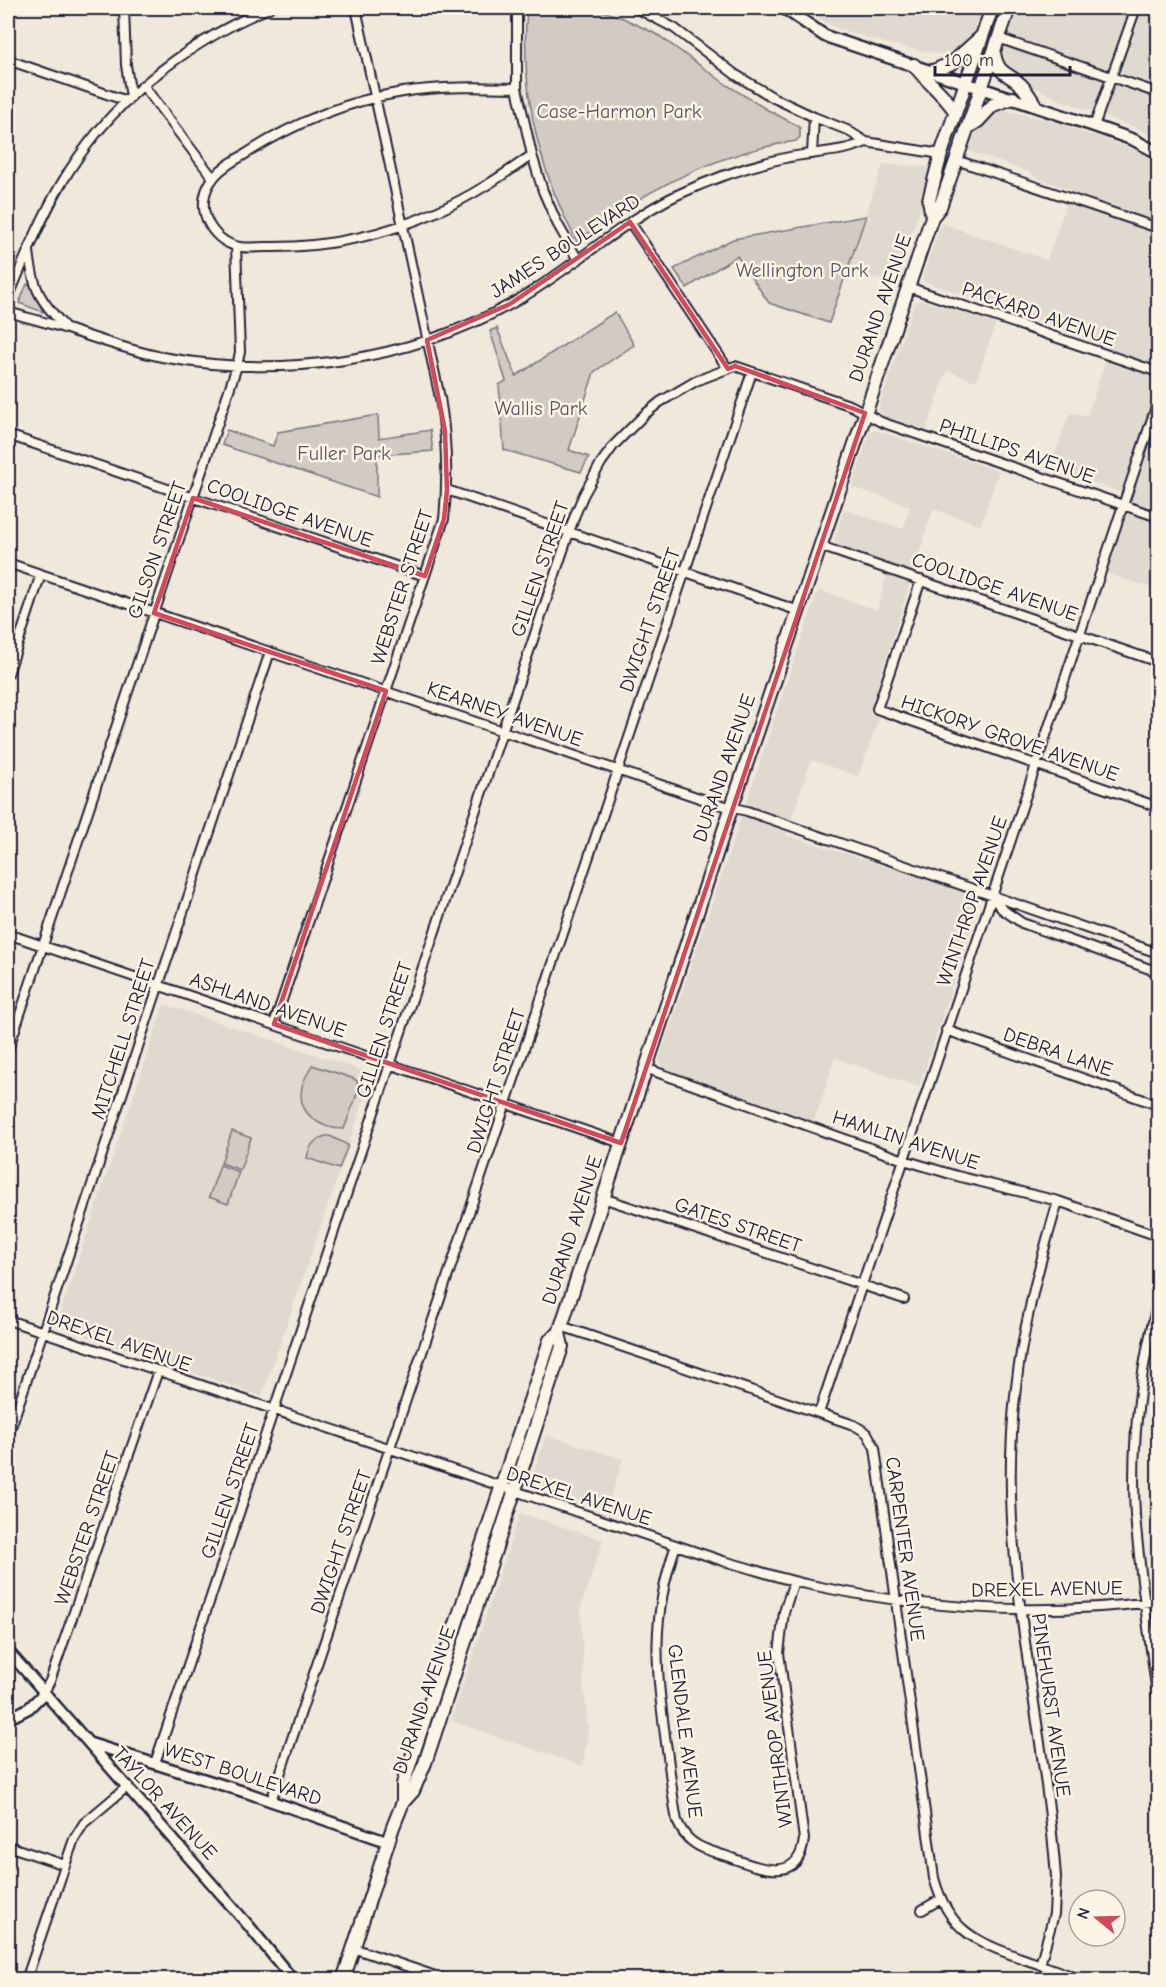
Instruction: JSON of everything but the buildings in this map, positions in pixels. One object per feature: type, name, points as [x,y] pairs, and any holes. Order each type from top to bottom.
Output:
[{"type":"main road","points":[[784,8],[825,36],[1035,105],[1134,140],[1158,153]]},
{"type":"main road","name":"DURAND AVENUE","points":[[932,217],[929,200],[941,154],[992,8]]},
{"type":"main road","name":"DURAND AVENUE","points":[[403,1802],[413,1791],[425,1762],[561,1350],[560,1330],[731,808],[932,217],[939,207],[1009,8]]},
{"type":"main road","points":[[933,71],[952,63],[982,36]]},
{"type":"main road","points":[[993,52],[995,63],[1000,71],[1021,84],[1035,105]]},
{"type":"main road","points":[[914,65],[926,81],[946,98],[955,111]]},
{"type":"main road","points":[[967,128],[978,121],[993,105],[1013,98]]},
{"type":"main road","name":"DURAND AVENUE","points":[[343,1980],[403,1802],[403,1784],[550,1340],[560,1330]]},
{"type":"street","points":[[124,8],[129,99]]},
{"type":"street","points":[[8,298],[43,218],[66,177],[105,124],[143,85],[180,56],[211,36],[269,8]]},
{"type":"street","name":"WEBSTER STREET","points":[[274,1024],[444,519],[447,490],[445,431],[356,8]]},
{"type":"street","points":[[517,8],[517,88],[532,155],[557,223],[578,261]]},
{"type":"street","points":[[636,8],[674,28],[736,75],[774,98],[847,130],[867,142],[941,154]]},
{"type":"street","points":[[1094,126],[1136,8]]},
{"type":"street","points":[[998,38],[1158,93]]},
{"type":"street","points":[[8,60],[129,99]]},
{"type":"street","points":[[143,85],[213,178]]},
{"type":"street","points":[[517,88],[443,87],[376,97],[329,112],[263,142],[213,178],[205,195],[205,214],[215,234],[227,243],[236,246],[283,248],[321,244],[403,225],[438,211],[472,194],[532,155]]},
{"type":"street","points":[[812,154],[814,117]]},
{"type":"street","name":"JAMES BOULEVARD","points":[[8,312],[117,346],[161,357],[237,366],[331,363],[375,355],[427,340],[470,324],[510,304],[549,281],[630,222],[675,196],[711,180],[748,167],[850,149],[867,142]]},
{"type":"street","points":[[956,160],[1158,228]]},
{"type":"street","points":[[630,222],[728,369]]},
{"type":"street","name":"GILSON STREET","points":[[8,1050],[237,366],[240,352],[236,246]]},
{"type":"street","points":[[29,250],[32,274],[39,295],[68,329]]},
{"type":"street","name":"PACKARD AVENUE","points":[[908,287],[1158,372]]},
{"type":"street","name":"PHILLIPS AVENUE","points":[[728,369],[735,366],[852,406],[881,422],[1158,517]]},
{"type":"street","name":"GILLEN STREET","points":[[155,1763],[502,730],[583,496],[592,477],[614,445],[628,430],[678,391],[696,381],[728,369]]},
{"type":"street","name":"DWIGHT STREET","points":[[271,1801],[752,372]]},
{"type":"street","name":"WINTHROP AVENUE","points":[[819,1413],[1158,401]]},
{"type":"street","name":"COOLIDGE AVENUE","points":[[8,435],[425,576]]},
{"type":"street","points":[[447,490],[799,611]]},
{"type":"street","name":"COOLIDGE AVENUE","points":[[820,546],[1158,662]]},
{"type":"street","name":"KEARNEY AVENUE","points":[[8,563],[717,804],[747,811],[1158,953]]},
{"type":"street","points":[[8,674],[41,574]]},
{"type":"street","name":"HICKORY GROVE AVENUE","points":[[921,580],[877,709],[1158,807]]},
{"type":"street","name":"MITCHELL STREET","points":[[8,1436],[270,652]]},
{"type":"street","name":"KEARNEY AVENUE","points":[[991,896],[1002,909],[1022,923],[1158,972]]},
{"type":"street","name":"ASHLAND AVENUE","points":[[8,934],[621,1143]]},
{"type":"street","name":"DEBRA LANE","points":[[946,1030],[1158,1105]]},
{"type":"street","name":"HAMLIN AVENUE","points":[[645,1068],[904,1160],[1058,1202],[1158,1236]]},
{"type":"street","name":"GATES STREET","points":[[603,1198],[904,1299]]},
{"type":"street","name":"PINEHURST AVENUE","points":[[1040,1965],[1054,1914],[1056,1876],[1021,1609],[1012,1519],[1012,1448],[1017,1377],[1029,1307],[1058,1202]]},
{"type":"street","points":[[1158,1301],[1140,1393],[1135,1452],[1135,1513],[1158,1702]]},
{"type":"street","name":"DREXEL AVENUE","points":[[8,1320],[501,1487],[794,1581],[896,1600],[971,1608],[1056,1609],[1158,1601]]},
{"type":"street","name":"CARPENTER AVENUE","points":[[560,1330],[819,1413],[860,1428],[872,1440],[875,1448],[934,1878],[941,1899],[961,1928],[981,1943],[1082,1980]]},
{"type":"street","name":"WEBSTER STREET","points":[[44,1694],[158,1371]]},
{"type":"street","name":"GLENDALE AVENUE","points":[[676,1545],[659,1605],[656,1654],[677,1821],[681,1830],[694,1844],[763,1869],[784,1869],[797,1858]]},
{"type":"street","name":"WINTHROP AVENUE","points":[[794,1581],[781,1626],[779,1653],[804,1839],[803,1847],[797,1858]]},
{"type":"street","name":"TAYLOR AVENUE","points":[[8,1651],[86,1742],[128,1786],[294,1980]]},
{"type":"street","points":[[8,1719],[29,1708],[44,1694]]},
{"type":"street","name":"WEST BOULEVARD","points":[[86,1742],[271,1801],[388,1842]]},
{"type":"street","points":[[26,1980],[78,1831],[128,1786]]},
{"type":"street","points":[[8,1846],[65,1865]]},
{"type":"street","points":[[922,1910],[941,1899]]},
{"type":"street","points":[[353,1948],[447,1980]]},
{"type":"highlighted area","points":[[630,222],[728,369],[735,366],[865,413],[621,1143],[274,1024],[386,691],[154,613],[193,498],[425,576],[444,519],[447,490],[445,431],[427,340],[510,304]]},
{"type":"shaded area","points":[[802,8],[990,8],[978,40],[954,57],[858,35],[834,27]]},
{"type":"shaded area","points":[[1015,8],[1158,8],[1158,139],[1137,128],[1058,99],[1009,74],[1001,59],[1001,51]]},
{"type":"shaded area","points":[[997,109],[1046,119],[1133,149],[1158,161],[1158,590],[1106,573],[1132,496],[1050,468],[1070,412],[1087,417],[1111,345],[923,281],[941,223],[1047,260],[1071,190],[968,149],[979,123]]},
{"type":"shaded area","points":[[883,164],[934,168],[894,285],[847,269]]},
{"type":"shaded area","points":[[920,300],[996,322],[976,381],[947,371],[926,430],[884,416],[878,410],[914,304]]},
{"type":"shaded area","points":[[875,430],[999,471],[981,525],[933,509],[869,714],[879,719],[858,776],[811,760],[786,835],[949,886],[974,901],[977,911],[919,1087],[835,1058],[814,1122],[666,1071],[660,1064],[660,1057],[818,590],[877,610],[890,564],[842,549],[834,542],[844,509],[903,529],[910,506],[852,487],[870,432]]},
{"type":"shaded area","points":[[164,1004],[373,1074],[262,1396],[56,1326]]},
{"type":"shaded area","points":[[546,1435],[623,1459],[607,1509],[530,1483]]},
{"type":"shaded area","points":[[520,1513],[603,1540],[581,1607],[588,1729],[583,1766],[451,1721]]},
{"type":"green space","name":"Case-Harmon Park","points":[[527,8],[594,8],[623,18],[658,35],[727,85],[796,125],[800,128],[800,137],[796,141],[736,155],[680,178],[626,207],[577,242],[552,186],[535,129],[526,69]]},
{"type":"green space","name":"Wellington Park","points":[[866,216],[829,323],[769,303],[737,256],[687,288],[674,269],[733,239]]},
{"type":"green space","points":[[27,284],[31,285],[43,312],[19,303]]},
{"type":"green space","name":"Wallis Park","points":[[615,312],[634,345],[594,372],[569,450],[589,457],[581,472],[504,450],[499,385],[506,381],[490,331],[497,328],[516,376]]},
{"type":"green space","name":"Fuller Park","points":[[378,415],[379,438],[430,430],[433,451],[377,455],[377,497],[222,445],[227,430],[273,446],[278,432]]},
{"type":"green space","points":[[312,1065],[355,1079],[360,1086],[344,1129],[319,1123],[312,1118],[303,1105],[301,1097],[303,1084]]},
{"type":"green space","points":[[232,1131],[251,1138],[240,1170],[221,1163]]},
{"type":"green space","points":[[325,1136],[330,1136],[348,1145],[339,1169],[307,1158],[312,1144]]},
{"type":"green space","points":[[220,1165],[239,1172],[228,1204],[209,1197]]}]
